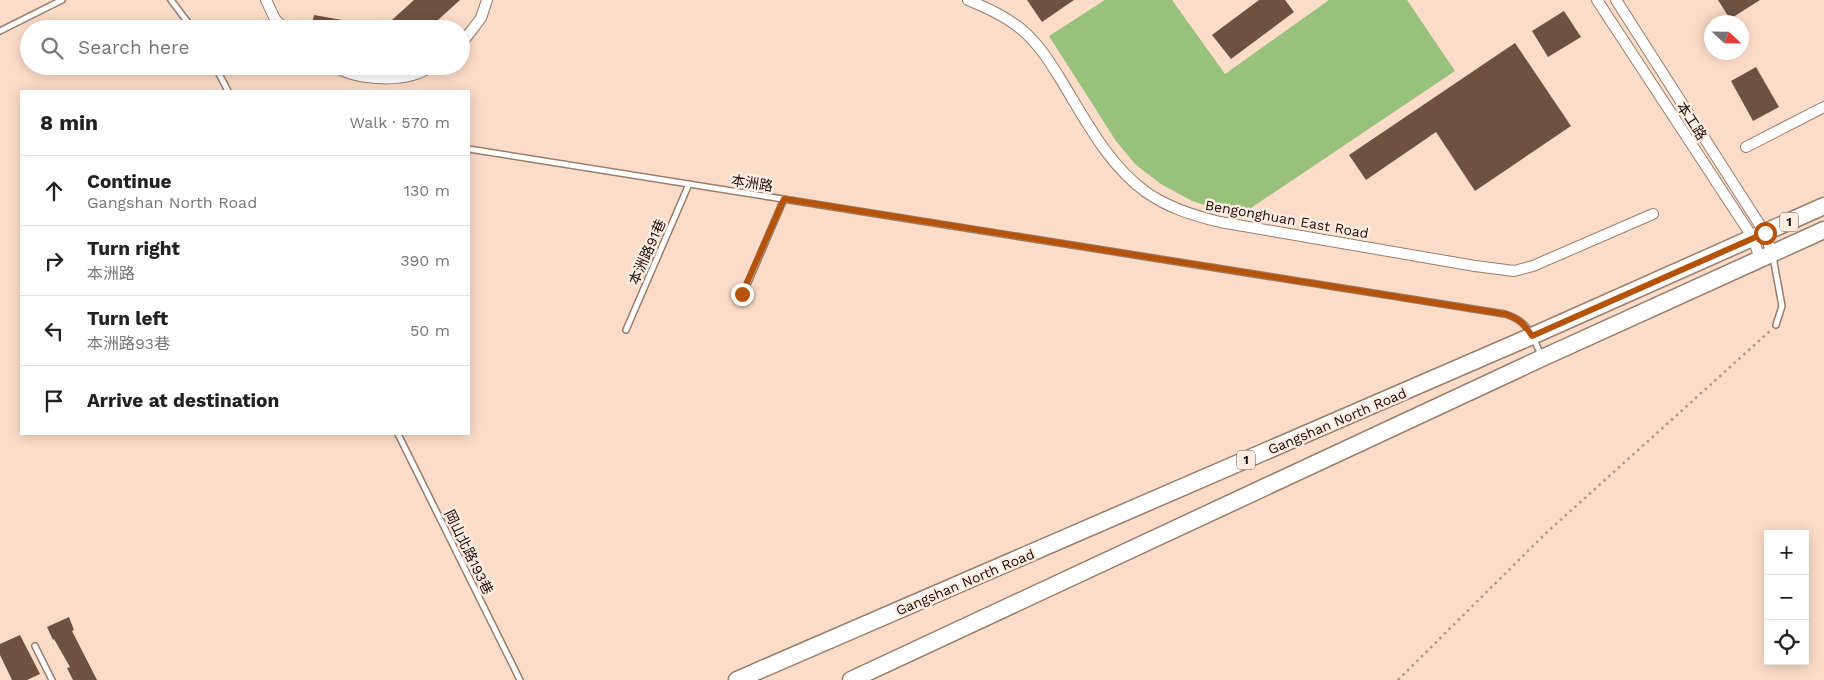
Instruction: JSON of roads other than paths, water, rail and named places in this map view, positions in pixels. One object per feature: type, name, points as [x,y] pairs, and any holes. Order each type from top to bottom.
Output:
[{"type":"main road","name":"Gangshan North Road","points":[[737,680],[1532,336],[1824,206]]},
{"type":"main road","name":"Gangshan North Road","points":[[851,680],[1542,358],[1824,230]]},
{"type":"street","points":[[266,0],[276,20]]},
{"type":"street","points":[[470,32],[481,18],[487,0]]},
{"type":"street","name":"Bengonghuan East Road","points":[[968,0],[1000,14],[1022,30],[1042,51],[1106,151],[1131,179],[1146,192],[1168,205],[1193,215],[1220,222],[1474,266],[1514,271],[1533,266],[1653,214]]},
{"type":"street","name":"本工路","points":[[1596,0],[1759,235]]},
{"type":"street","name":"本工路","points":[[1616,0],[1759,235],[1766,256]]},
{"type":"street","points":[[358,75],[364,77],[402,78],[410,75]]},
{"type":"street","points":[[1746,147],[1824,107]]},
{"type":"lane","points":[[22,20],[62,0]]},
{"type":"lane","points":[[171,0],[186,20]]},
{"type":"lane","points":[[0,31],[20,21]]},
{"type":"lane","points":[[220,75],[227,90]]},
{"type":"lane","name":"本洲路","points":[[470,149],[1505,314],[1515,317],[1523,323],[1532,336],[1542,358]]},
{"type":"lane","name":"本洲路91巷","points":[[626,330],[689,184]]},
{"type":"lane","points":[[742,294],[784,199]]},
{"type":"lane","points":[[1766,256],[1782,306],[1776,325]]},
{"type":"lane","name":"岡山北路193巷","points":[[398,435],[520,680]]},
{"type":"lane","points":[[35,646],[52,680]]}]
